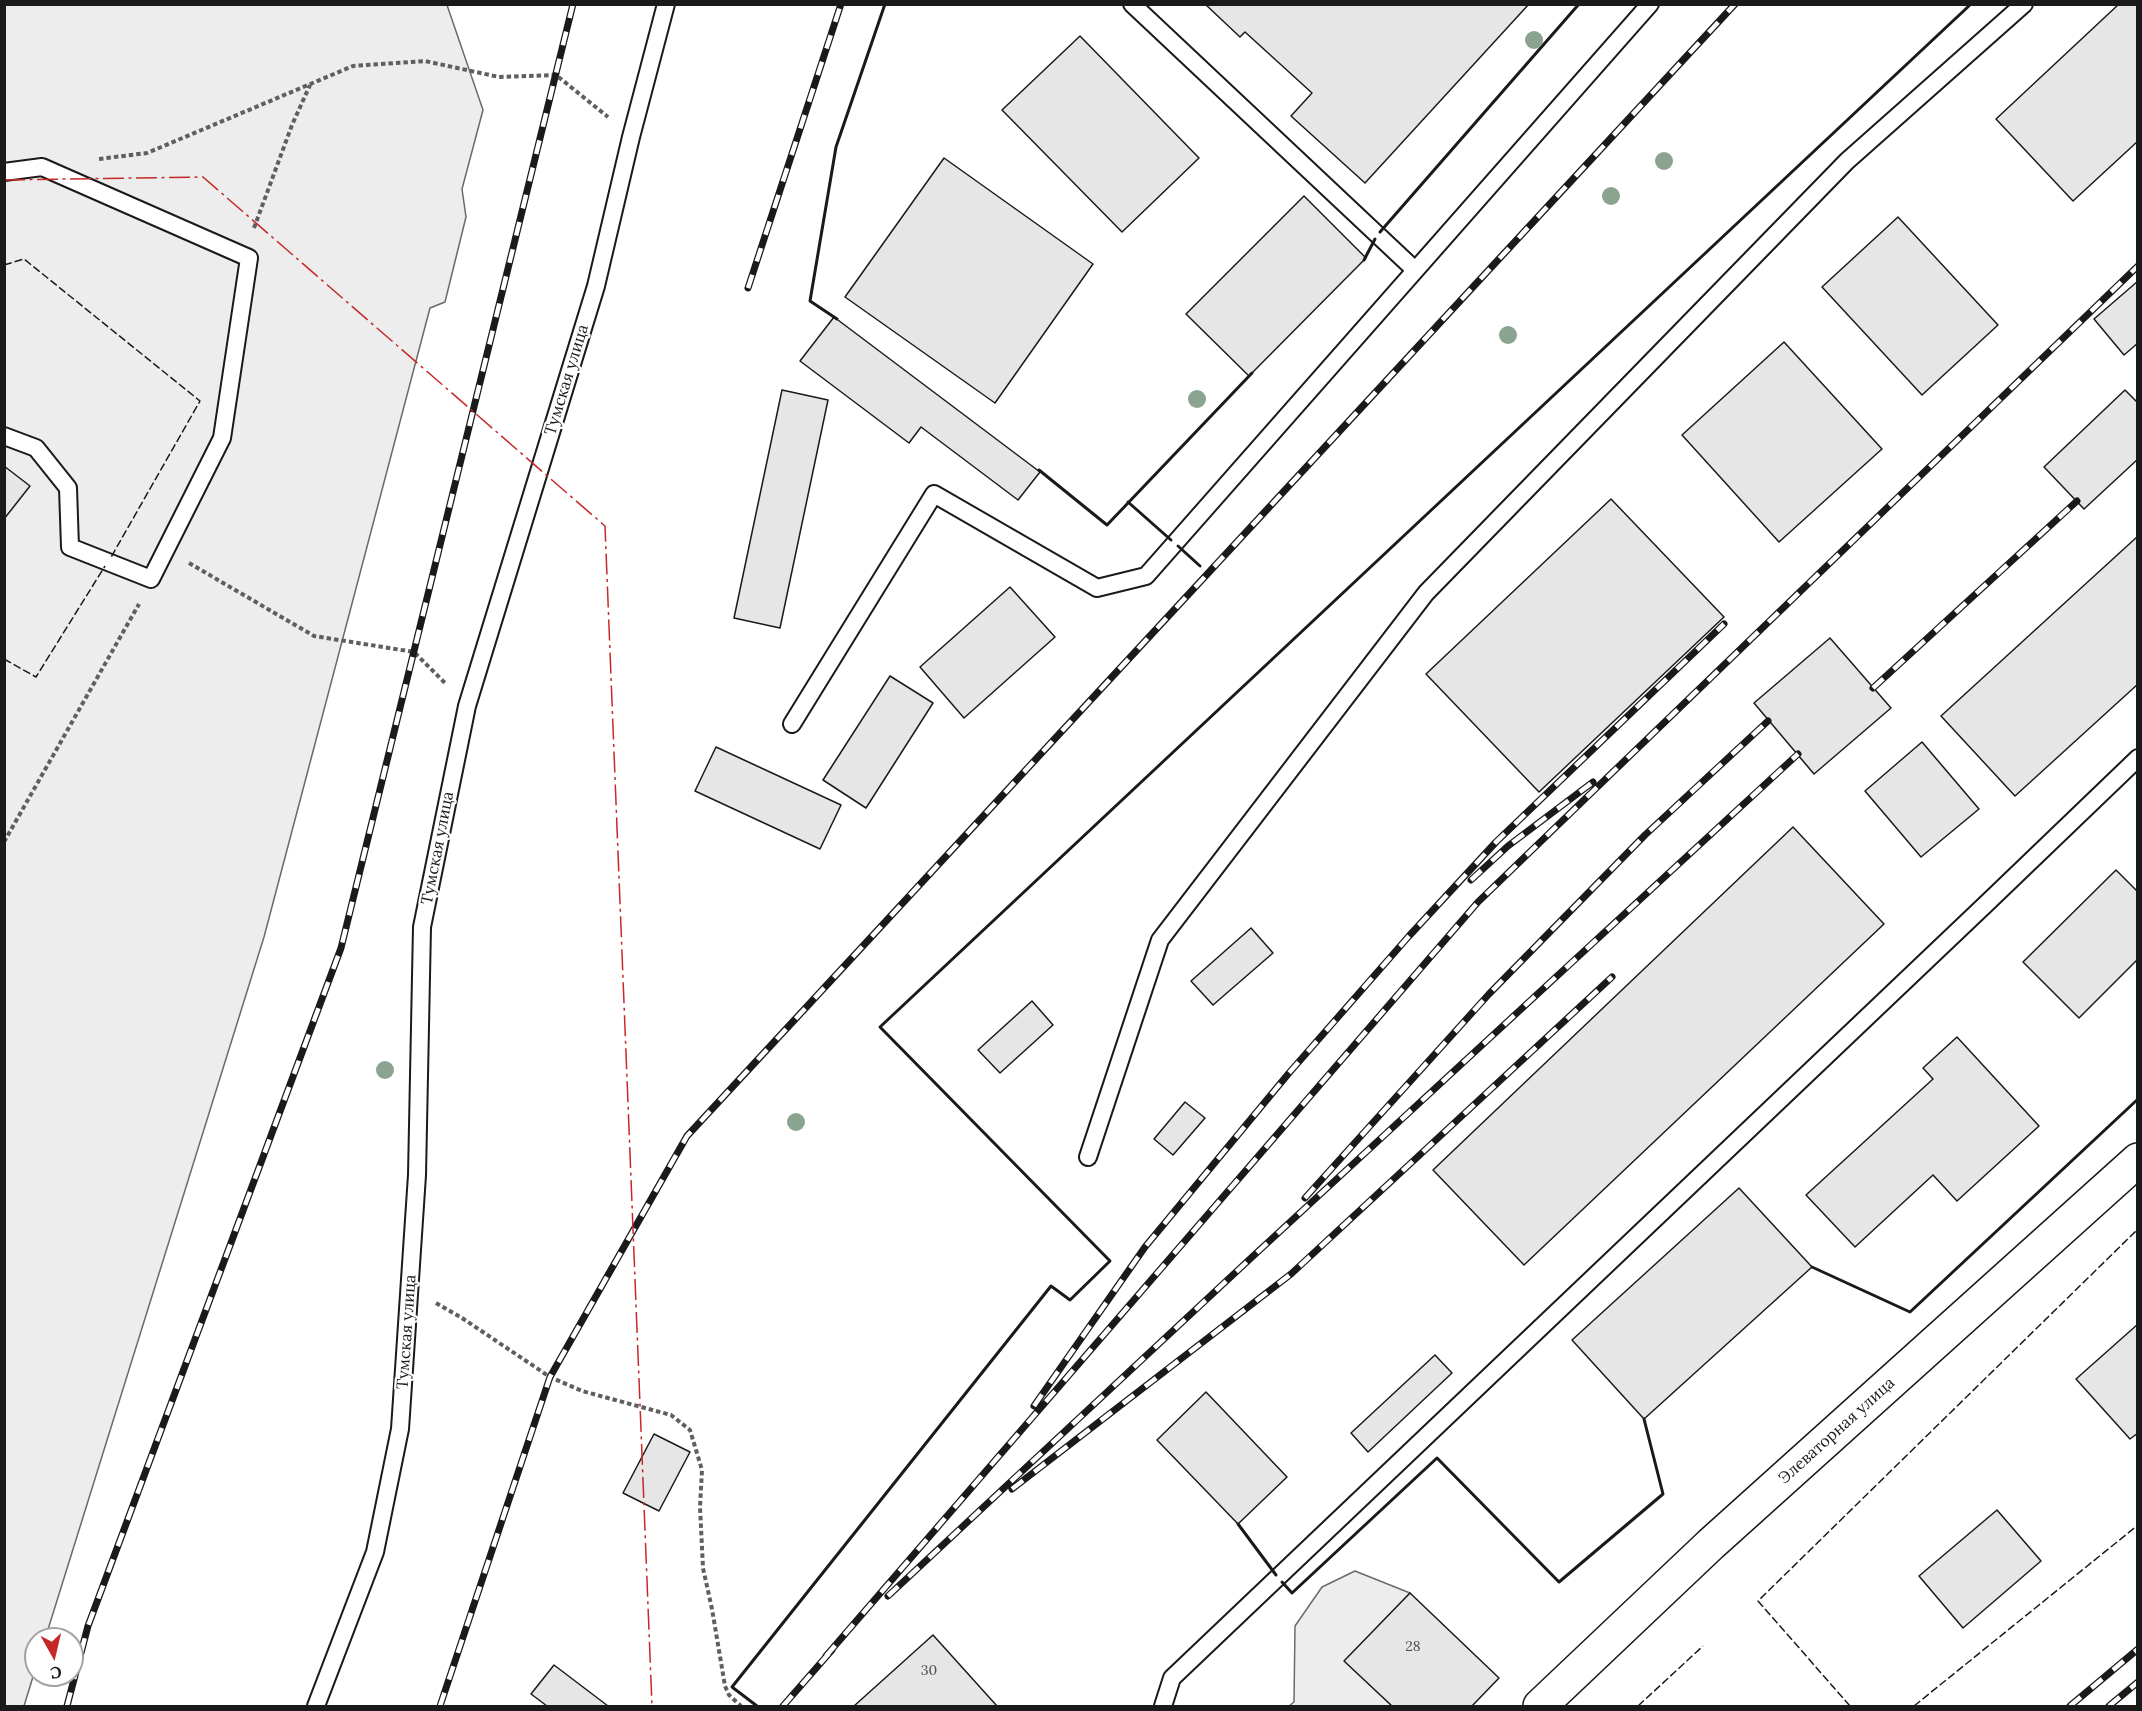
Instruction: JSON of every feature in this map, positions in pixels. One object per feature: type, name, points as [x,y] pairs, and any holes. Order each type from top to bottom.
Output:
[{"type":"street","name":"Элеваторная улица","points":[[1540,1707],[1711,1544],[2133,1173]]},
{"type":"lane","name":"Тумская улица","points":[[316,1707],[375,1552],[400,1429],[417,1175],[422,927],[467,706],[596,286],[631,137],[666,4]]},
{"type":"lane","points":[[1132,4],[1415,270]]},
{"type":"lane","points":[[792,724],[934,494],[1096,588],[1146,576],[1650,4]]},
{"type":"lane","points":[[1088,1157],[1160,940],[1426,593],[1847,161],[2024,4]]},
{"type":"lane","points":[[4,172],[42,167],[249,258],[222,438],[151,579],[70,547],[68,488],[36,448],[4,436]]},
{"type":"lane","points":[[1163,1707],[1172,1678],[2138,758]]},
{"type":"path","points":[[42,167],[147,153],[353,66],[425,61],[499,77],[556,75],[631,137]]},
{"type":"path","points":[[249,258],[254,224],[310,84]]},
{"type":"path","points":[[165,549],[314,636],[414,652],[467,706]]},
{"type":"path","points":[[4,842],[130,621],[151,579]]},
{"type":"path","points":[[410,1288],[462,1318],[550,1377],[582,1390],[671,1415],[690,1430],[702,1470],[700,1507],[703,1568],[725,1686],[729,1695],[741,1707]]},
{"type":"shaded area","points":[[5,5],[447,5],[483,110],[462,189],[466,217],[445,302],[430,308],[264,937],[49,1627],[24,1627],[24,1687],[30,1687],[24,1706],[5,1706]]},
{"type":"shaded area","points":[[1355,1571],[1410,1593],[1345,1661],[1392,1706],[1289,1706],[1294,1702],[1295,1626],[1322,1587]]},
{"type":"building","points":[[1205,4],[1529,4],[1365,183],[1291,116],[1312,93],[1245,32],[1240,37]]},
{"type":"building","points":[[2119,4],[2138,4],[2138,141],[2073,201],[1996,119]]},
{"type":"building","points":[[1080,36],[1199,158],[1122,232],[1002,110]]},
{"type":"building","points":[[944,158],[1093,264],[995,403],[845,297]]},
{"type":"building","points":[[1304,196],[1366,258],[1249,376],[1186,314]]},
{"type":"building","points":[[1898,217],[1998,325],[1922,395],[1822,287]]},
{"type":"building","points":[[2138,281],[2138,343],[2124,355],[2094,319]]},
{"type":"building","points":[[834,317],[1040,472],[1018,500],[921,427],[909,443],[800,361]]},
{"type":"building","points":[[1784,342],[1882,449],[1779,542],[1682,435]]},
{"type":"building","points":[[782,390],[828,400],[780,628],[734,618]]},
{"type":"building","points":[[2125,390],[2138,403],[2138,459],[2084,509],[2044,467]]},
{"type":"building","points":[[4,466],[30,486],[4,519]]},
{"type":"building","points":[[1611,499],[1724,617],[1539,792],[1426,674]]},
{"type":"building","points":[[2138,536],[2138,684],[2015,796],[1941,716]]},
{"type":"building","points":[[1010,587],[1055,637],[964,718],[920,667]]},
{"type":"building","points":[[1830,638],[1891,708],[1814,774],[1754,703]]},
{"type":"building","points":[[890,676],[933,703],[866,808],[823,780]]},
{"type":"building","points":[[1922,742],[1979,809],[1921,857],[1865,791]]},
{"type":"building","points":[[716,747],[841,805],[820,849],[695,791]]},
{"type":"building","points":[[1793,827],[1884,924],[1524,1265],[1433,1170]]},
{"type":"building","points":[[2116,870],[2138,892],[2138,959],[2079,1018],[2023,962]]},
{"type":"building","points":[[1251,928],[1273,953],[1213,1005],[1191,981]]},
{"type":"building","points":[[1032,1001],[1053,1025],[1000,1073],[978,1050]]},
{"type":"building","points":[[1957,1037],[2039,1126],[1957,1201],[1933,1175],[1855,1247],[1806,1195],[1933,1079],[1923,1068]]},
{"type":"building","points":[[1185,1102],[1205,1118],[1173,1155],[1154,1139]]},
{"type":"building","points":[[1739,1188],[1812,1267],[1644,1419],[1572,1340]]},
{"type":"building","points":[[2138,1324],[2138,1433],[2130,1439],[2076,1379]]},
{"type":"building","points":[[1435,1355],[1452,1373],[1368,1452],[1351,1433]]},
{"type":"building","points":[[1206,1392],[1287,1477],[1238,1524],[1157,1440]]},
{"type":"building","points":[[654,1434],[690,1452],[659,1511],[623,1493]]},
{"type":"building","points":[[1997,1510],[2041,1561],[1963,1628],[1919,1576]]},
{"type":"building","points":[[1410,1593],[1499,1678],[1472,1706],[1392,1706],[1344,1661]]},
{"type":"building","points":[[933,1635],[997,1706],[854,1706]]},
{"type":"building","points":[[554,1665],[608,1706],[547,1706],[531,1694]]},
{"type":"railway","points":[[67,1706],[88,1626],[341,948],[573,4]]},
{"type":"railway","points":[[748,288],[841,4]]},
{"type":"railway","points":[[440,1706],[550,1377],[687,1136],[1735,4]]},
{"type":"railway","points":[[826,1656],[1478,902],[2138,266]]},
{"type":"railway","points":[[1873,688],[2077,501]]},
{"type":"railway","points":[[1034,1406],[1145,1247],[1289,1073],[1409,936],[1496,842],[1724,624]]},
{"type":"railway","points":[[1305,1198],[1489,994],[1645,835],[1768,721]]},
{"type":"railway","points":[[888,1596],[1798,754]]},
{"type":"railway","points":[[1471,880],[1508,846],[1593,782]]},
{"type":"railway","points":[[1012,1489],[1291,1274],[1612,977]]},
{"type":"railway","points":[[2070,1706],[2138,1649]]},
{"type":"railway","points":[[783,1706],[832,1650]]},
{"type":"railway","points":[[2109,1706],[2138,1682]]},
{"type":"fence","points":[[4,265],[24,259],[200,401],[110,559]]},
{"type":"fence","points":[[4,659],[36,677],[105,566]]},
{"type":"fence","points":[[1850,1706],[1758,1601],[2138,1229]]},
{"type":"fence","points":[[1914,1706],[2138,1525]]},
{"type":"fence","points":[[1638,1706],[1703,1646]]},
{"type":"wall","points":[[837,319],[810,301],[836,147],[885,4]]},
{"type":"wall","points":[[1380,232],[1579,4]]},
{"type":"wall","points":[[757,1706],[732,1687],[1051,1286],[1070,1300],[1110,1261],[880,1027],[1971,4]]},
{"type":"wall","points":[[1364,260],[1375,239]]},
{"type":"wall","points":[[1039,470],[1107,525],[1252,373]]},
{"type":"wall","points":[[1128,502],[1171,540]]},
{"type":"wall","points":[[1178,546],[1200,566]]},
{"type":"wall","points":[[1812,1267],[1910,1312],[2138,1099]]},
{"type":"wall","points":[[1282,1582],[1292,1593],[1437,1458],[1559,1582],[1663,1494],[1644,1419]]},
{"type":"wall","points":[[1238,1524],[1276,1575]]},
{"type":"power","points":[[4,180],[203,177],[605,526],[652,1706]]}]
